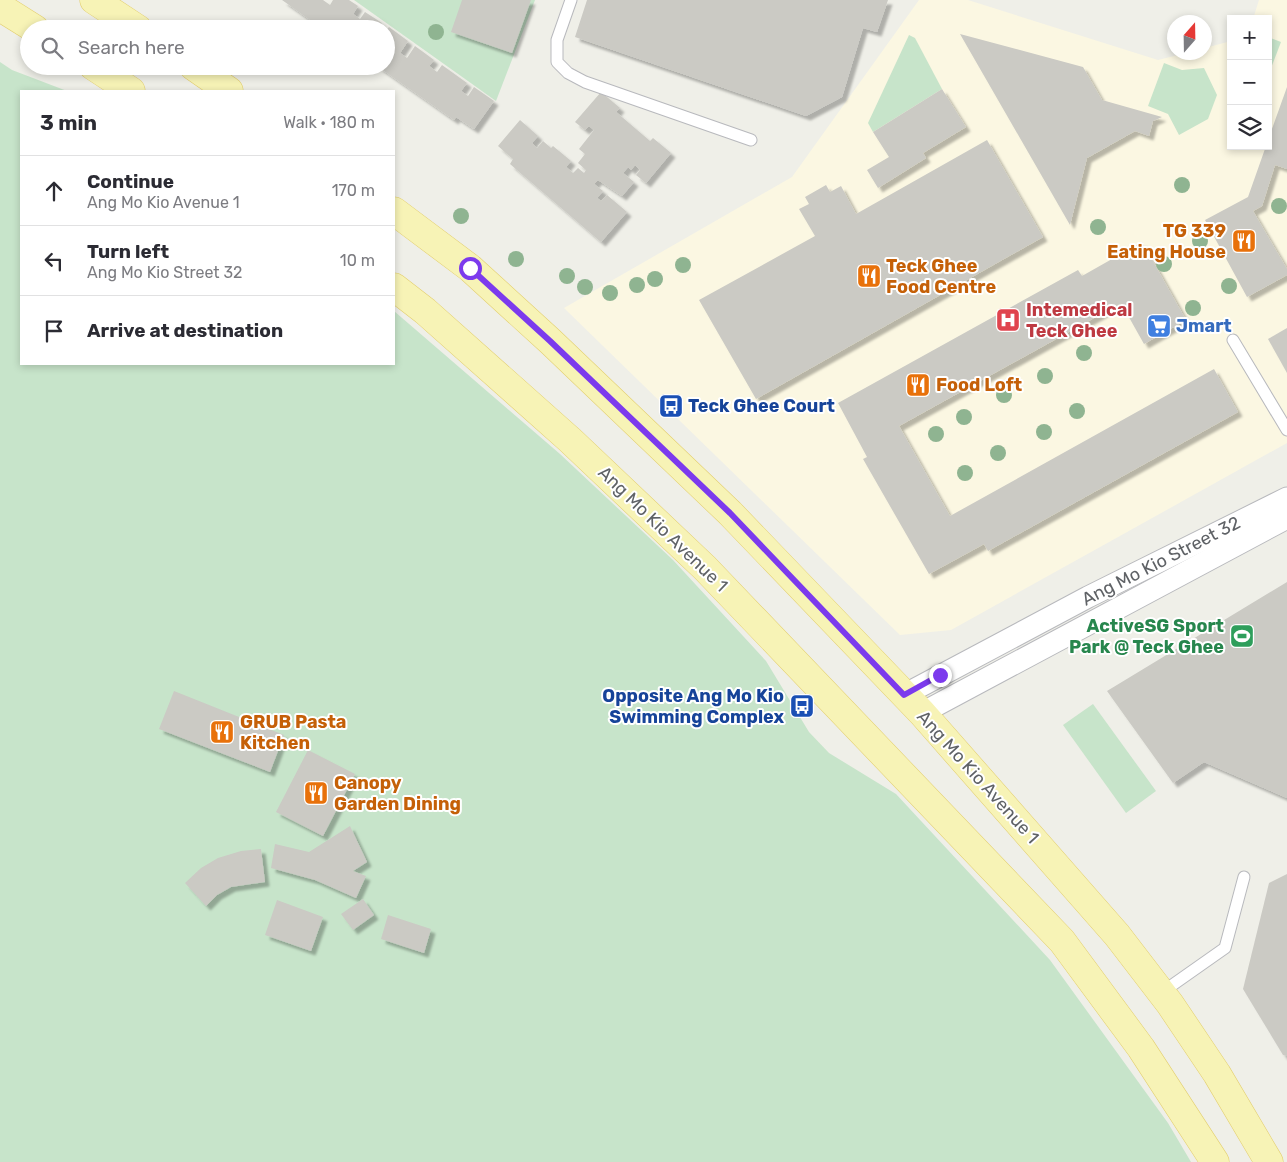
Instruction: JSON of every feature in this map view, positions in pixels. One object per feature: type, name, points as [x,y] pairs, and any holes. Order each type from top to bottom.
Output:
[{"type":"main road","points":[[96,1],[124,20]]},
{"type":"main road","points":[[0,7],[21,20]]},
{"type":"main road","points":[[107,75],[130,90]]},
{"type":"main road","points":[[206,75],[228,90]]},
{"type":"main road","name":"Ang Mo Kio Avenue 1","points":[[395,212],[470,268],[550,341],[730,513],[913,704],[1117,935],[1161,993],[1217,1074],[1270,1162]]},
{"type":"main road","name":"Ang Mo Kio Avenue 1","points":[[395,288],[425,311],[570,440],[705,568],[1062,941],[1140,1048],[1215,1162]]},
{"type":"street","name":"Ang Mo Kio Street 32","points":[[913,704],[1088,597],[1287,498]]},
{"type":"street","name":"Ang Mo Kio Street 32","points":[[913,704],[1287,518]]},
{"type":"lane","points":[[571,0],[557,40],[557,62],[568,73],[585,82],[751,140]]},
{"type":"lane","points":[[1233,340],[1287,430]]},
{"type":"lane","points":[[1161,993],[1225,948],[1244,877]]},
{"type":"shaded area","name":"Teck Ghee Court","points":[[919,0],[968,0],[1158,60],[1167,58],[1167,60],[1212,60],[1212,46],[1227,42],[1227,150],[1272,150],[1272,15],[1254,15],[1259,0],[1287,0],[1287,443],[951,630],[900,635],[564,308],[792,177]]},
{"type":"green space","points":[[354,0],[535,0],[496,101],[395,29],[395,20],[382,20]]},
{"type":"green space","points":[[909,35],[915,38],[942,89],[873,132],[868,123]]},
{"type":"green space","points":[[1272,39],[1281,42],[1272,66]]},
{"type":"green space","points":[[0,62],[20,73],[20,75],[25,75],[64,90],[20,90],[20,365],[395,365],[395,312],[560,454],[673,560],[766,661],[809,732],[829,753],[896,794],[1050,960],[1168,1123],[1191,1162],[0,1162]]},
{"type":"green space","points":[[1164,63],[1182,70],[1204,68],[1217,95],[1208,119],[1179,135],[1168,114],[1148,106]]},
{"type":"green space","points":[[1093,704],[1156,791],[1126,813],[1063,725]]},
{"type":"building","points":[[282,0],[323,0],[330,5],[333,0],[349,0],[358,6],[353,14],[360,19],[365,12],[377,20],[310,20]]},
{"type":"building","points":[[462,0],[531,0],[512,53],[451,32]]},
{"type":"building","points":[[587,0],[888,0],[877,32],[863,28],[842,97],[806,116],[575,37]]},
{"type":"building","points":[[395,31],[408,41],[400,53],[407,58],[415,46],[434,60],[429,66],[437,72],[442,65],[467,83],[461,91],[468,96],[474,87],[494,101],[474,129],[456,117],[454,120],[390,75],[395,75]]},
{"type":"building","points":[[960,34],[1083,67],[1102,100],[1162,117],[1153,121],[1149,136],[1135,131],[1087,158],[1070,225]]},
{"type":"building","points":[[1287,87],[1287,169],[1275,165],[1262,206],[1253,211],[1287,269],[1287,275],[1247,297],[1205,220],[1248,197],[1265,150],[1272,150],[1272,129]]},
{"type":"building","points":[[942,89],[966,127],[923,153],[926,158],[878,188],[867,170],[889,157],[873,132]]},
{"type":"building","points":[[601,92],[620,108],[616,112],[650,141],[653,138],[671,153],[646,183],[636,175],[640,170],[635,165],[631,170],[628,167],[623,173],[634,182],[622,196],[598,180],[594,184],[603,191],[597,198],[601,201],[607,195],[627,212],[601,242],[510,164],[513,159],[498,146],[520,120],[538,136],[532,143],[537,148],[543,141],[551,148],[553,146],[571,161],[566,167],[573,173],[578,168],[584,173],[586,170],[578,163],[585,154],[579,149],[594,130],[589,126],[585,130],[575,122]]},
{"type":"building","points":[[987,140],[1043,237],[756,399],[699,300],[815,236],[799,209],[809,204],[805,197],[826,185],[830,192],[841,186],[856,214]]},
{"type":"building","points":[[1142,242],[1186,320],[1144,344],[1121,303],[899,426],[950,516],[1214,369],[1238,412],[988,551],[984,544],[929,574],[863,459],[867,457],[838,403],[1078,270],[1082,276]]},
{"type":"building","points":[[1287,328],[1287,373],[1268,339]]},
{"type":"building","name":"ActiveSG Sport Park @ Teck Ghee","points":[[1287,582],[1287,798],[1204,762],[1173,783],[1107,691]]},
{"type":"building","name":"GRUB Pasta Kitchen","points":[[174,691],[284,735],[270,772],[159,729]]},
{"type":"building","name":"Canopy Garden Dining","points":[[308,750],[355,774],[323,836],[276,812]]},
{"type":"building","points":[[350,826],[367,862],[353,871],[366,876],[356,898],[315,880],[271,868],[275,844],[309,852]]},
{"type":"building","points":[[261,849],[265,882],[231,887],[217,895],[206,906],[185,883],[201,868],[218,858],[241,851]]},
{"type":"building","points":[[1287,874],[1287,1056],[1283,1055],[1243,989],[1269,883]]},
{"type":"building","points":[[363,899],[374,915],[353,930],[341,914]]},
{"type":"building","points":[[277,900],[323,917],[311,951],[265,935]]},
{"type":"building","points":[[388,915],[431,929],[424,953],[381,939]]},
{"type":"place","name":"TG 339 Eating House","points":[[1244,241]]},
{"type":"place","name":"Teck Ghee Food Centre","points":[[869,276]]},
{"type":"place","name":"Intemedical Teck Ghee","points":[[1008,320]]},
{"type":"place","name":"Jmart","points":[[1159,326]]},
{"type":"place","name":"Food Loft","points":[[918,385]]},
{"type":"place","name":"Teck Ghee Court","points":[[671,406]]},
{"type":"place","name":"ActiveSG Sport Park @ Teck Ghee","points":[[1242,636]]},
{"type":"place","name":"Opposite Ang Mo Kio Swimming Complex","points":[[802,706]]},
{"type":"place","name":"GRUB Pasta Kitchen","points":[[222,732]]},
{"type":"place","name":"Canopy Garden Dining","points":[[316,793]]},
{"type":"route","points":[[470,268],[550,341],[730,513],[904,695],[940,675]]}]
